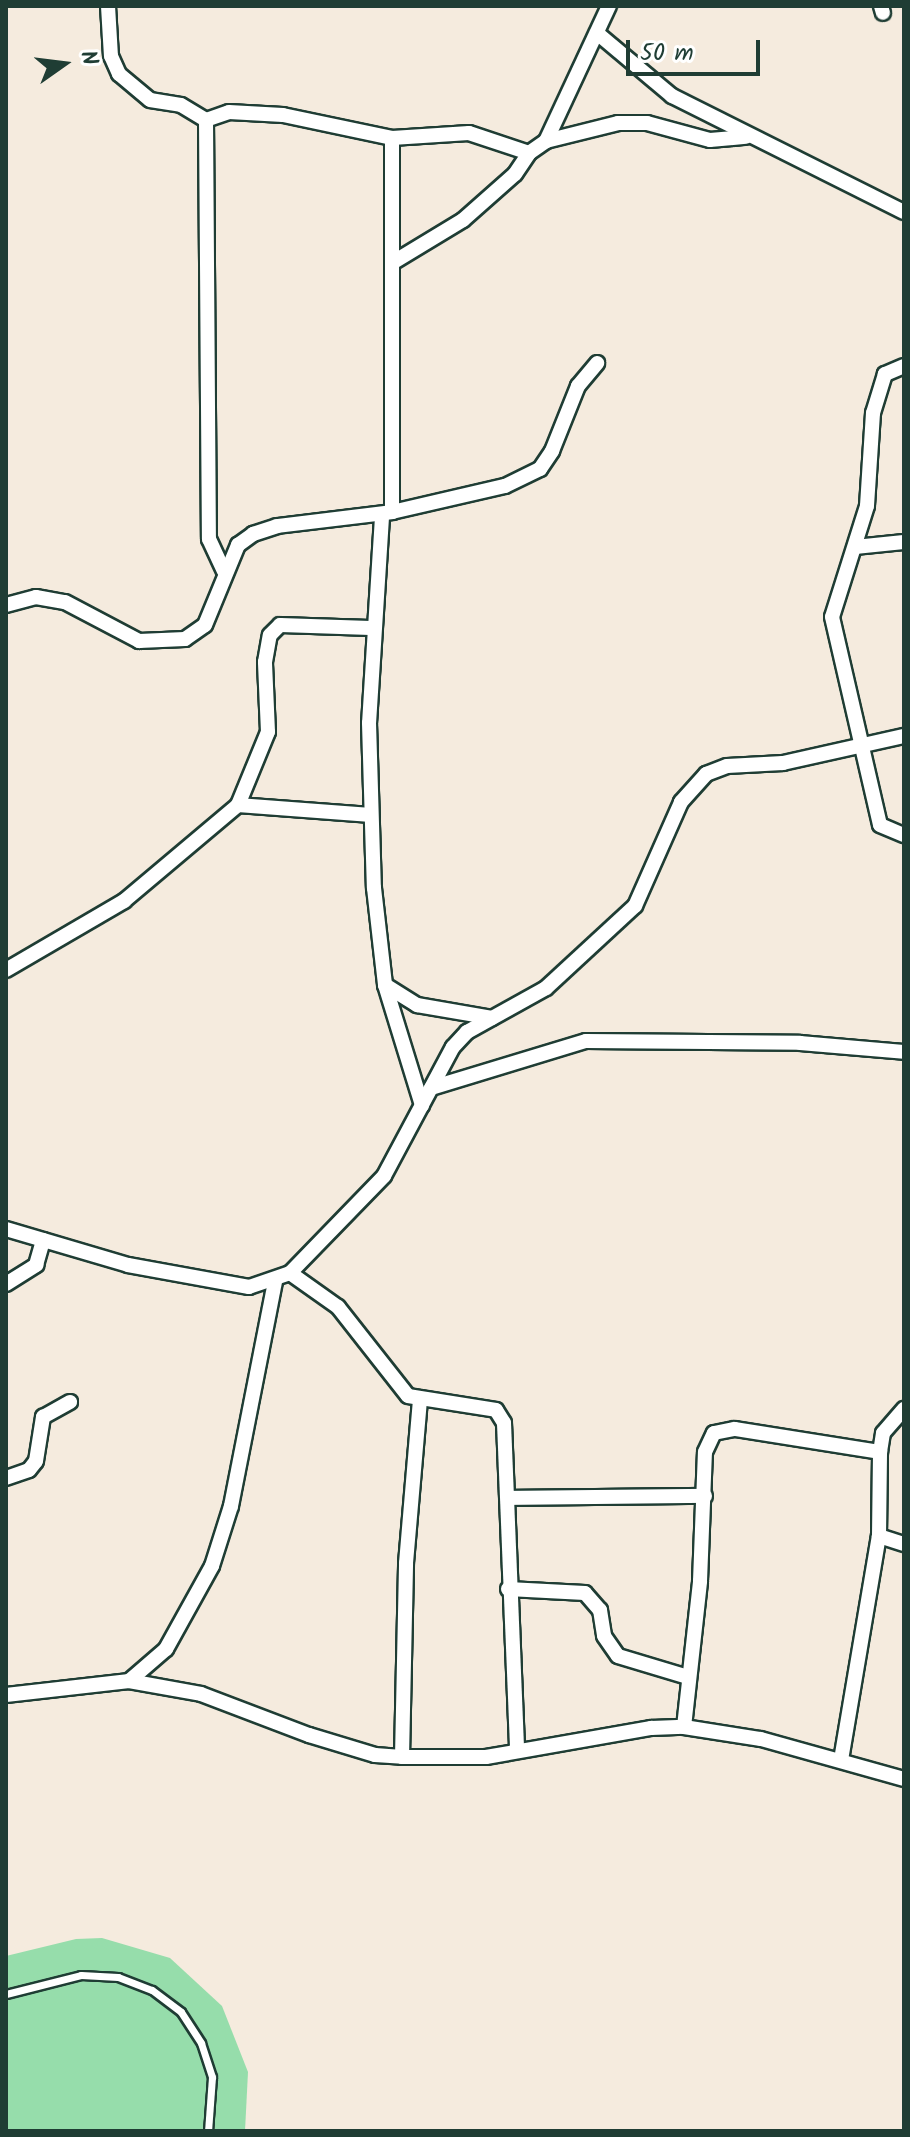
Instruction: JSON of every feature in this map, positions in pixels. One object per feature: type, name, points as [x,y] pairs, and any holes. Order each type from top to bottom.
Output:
[{"type":"street","points":[[108,6],[111,56],[119,74],[150,100],[181,105],[206,120]]},
{"type":"street","points":[[546,141],[609,6]]},
{"type":"street","points":[[597,33],[672,96],[746,137],[904,212]]},
{"type":"street","points":[[206,120],[229,112],[283,115],[392,138],[469,133],[529,153]]},
{"type":"street","points":[[206,120],[209,539],[224,571]]},
{"type":"street","points":[[392,263],[463,220],[515,174],[529,153],[546,141],[618,123],[647,123],[710,140],[746,137]]},
{"type":"street","points":[[392,138],[387,514],[371,628],[371,815],[385,985],[422,1105]]},
{"type":"street","points":[[6,605],[36,597],[65,602],[120,633],[158,643],[185,639],[205,625],[224,571],[238,545],[253,534],[316,521],[387,514],[505,486],[540,469],[552,451],[578,386],[597,363]]},
{"type":"street","points":[[904,366],[885,374],[873,413],[867,506],[832,617],[880,825],[904,835]]},
{"type":"street","points":[[855,547],[904,542]]},
{"type":"street","points":[[6,970],[124,901],[238,805],[268,732],[265,662],[270,635],[291,622],[371,628]]},
{"type":"street","points":[[6,1229],[128,1265],[249,1287],[275,1281],[290,1273],[384,1176],[409,1137],[453,1047],[492,1018],[546,988],[635,906],[681,802],[706,774],[904,736]]},
{"type":"street","points":[[238,805],[371,815]]},
{"type":"street","points":[[385,985],[417,1005],[492,1018]]},
{"type":"street","points":[[431,1088],[586,1041],[800,1043],[904,1052]]},
{"type":"street","points":[[6,1284],[36,1265],[43,1240]]},
{"type":"street","points":[[290,1273],[338,1307],[397,1387],[420,1399],[496,1410],[504,1423],[508,1589],[517,1750]]},
{"type":"street","points":[[129,1681],[166,1649],[212,1566],[231,1506],[275,1281]]},
{"type":"street","points":[[402,1757],[406,1563],[420,1399]]},
{"type":"street","points":[[6,1478],[29,1470],[36,1461],[43,1417],[70,1402]]},
{"type":"street","points":[[841,1760],[879,1536],[883,1433],[904,1409]]},
{"type":"street","points":[[684,1727],[705,1496],[705,1452],[714,1433],[735,1429],[880,1452]]},
{"type":"street","points":[[508,1498],[705,1496]]},
{"type":"street","points":[[879,1536],[904,1544]]},
{"type":"street","points":[[508,1589],[585,1593],[600,1610],[604,1636],[618,1656],[688,1677]]},
{"type":"street","points":[[6,1695],[129,1681],[201,1694],[309,1735],[375,1755],[402,1757],[486,1757],[684,1727],[761,1739],[904,1779]]},
{"type":"lane","points":[[6,1994],[100,1974],[136,1982],[167,2000],[192,2027],[208,2059],[213,2097],[208,2131]]},
{"type":"green space","points":[[102,1938],[170,1958],[222,2006],[248,2072],[245,2131],[6,2131],[6,1956],[76,1939]]}]
